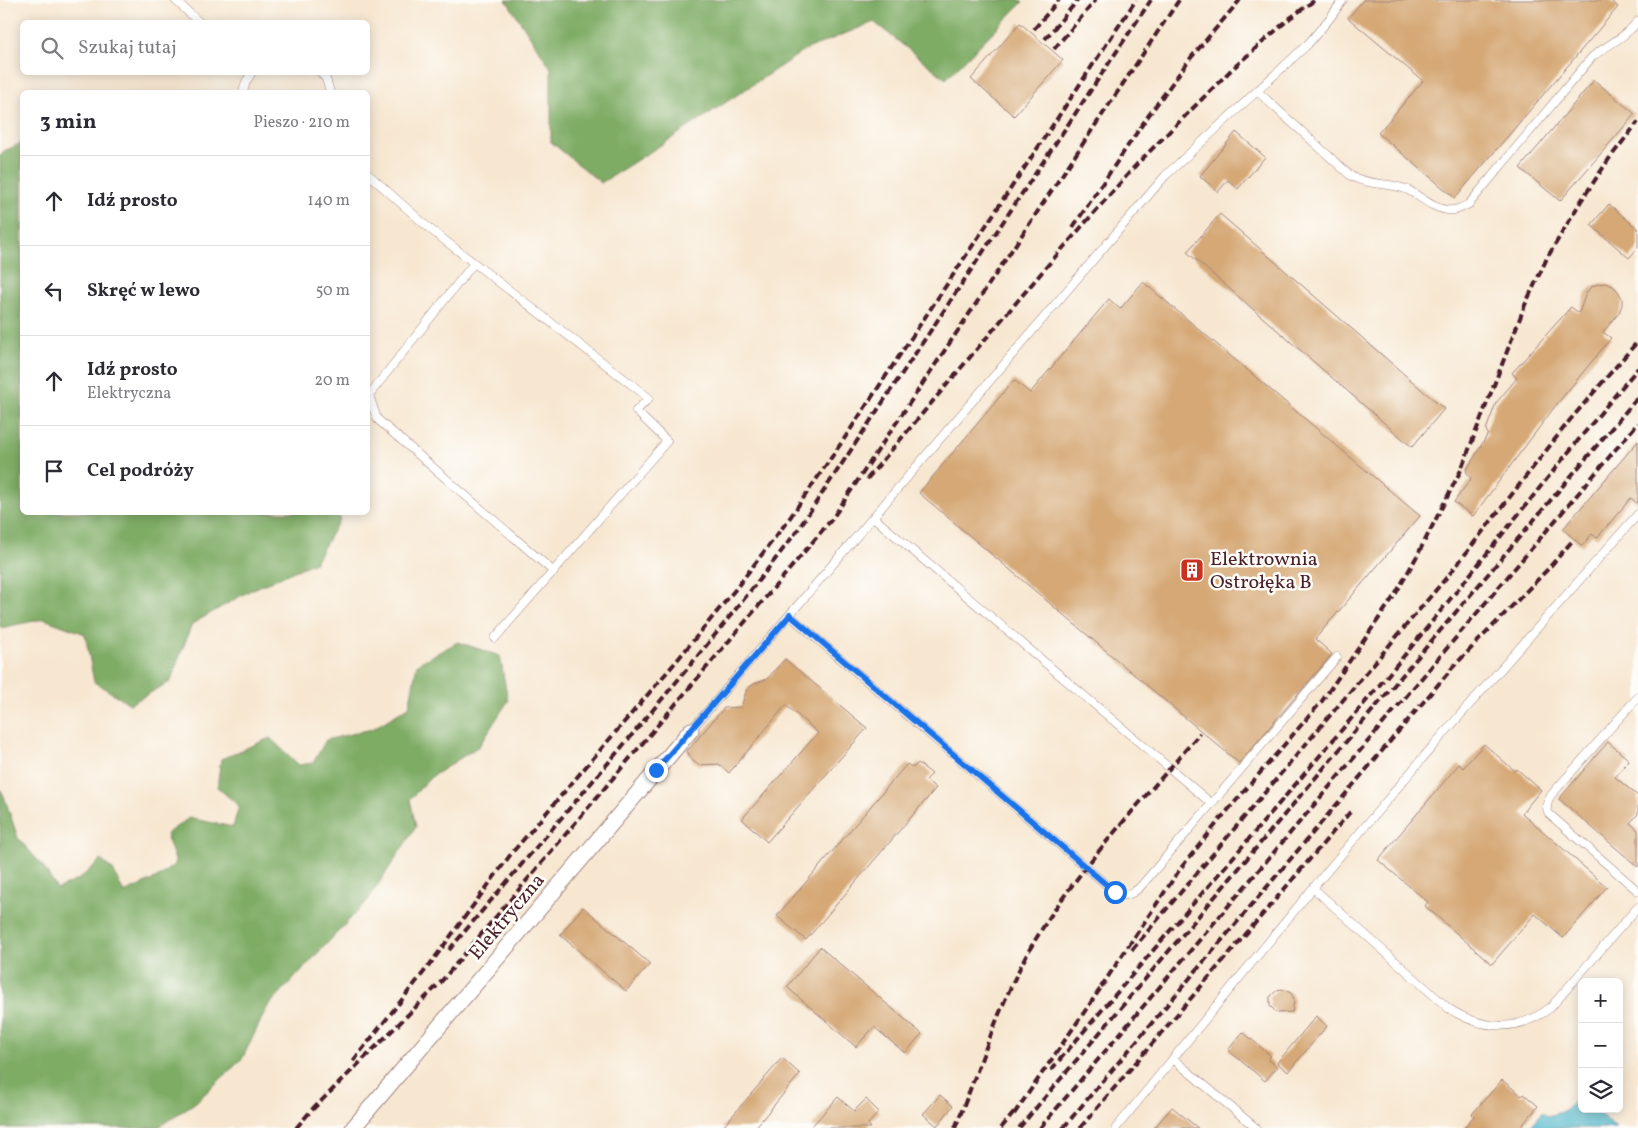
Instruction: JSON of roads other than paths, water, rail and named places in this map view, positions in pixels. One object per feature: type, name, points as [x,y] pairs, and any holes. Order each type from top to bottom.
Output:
[{"type":"street","name":"Elektryczna","points":[[353,1128],[691,730]]},
{"type":"lane","points":[[175,0],[197,20]]},
{"type":"lane","points":[[691,730],[1165,176],[1308,44],[1343,0]]},
{"type":"lane","points":[[1257,90],[1351,176],[1359,180],[1407,190],[1435,207],[1455,211],[1469,204],[1592,57],[1616,41],[1638,21]]},
{"type":"lane","points":[[244,90],[250,75]]},
{"type":"lane","points":[[323,75],[329,90]]},
{"type":"lane","points":[[370,176],[430,229],[649,398],[636,411],[667,441],[495,638]]},
{"type":"lane","points":[[370,394],[474,263]]},
{"type":"lane","points":[[370,398],[377,419],[554,572]]},
{"type":"lane","points":[[1116,1128],[1313,888],[1439,739],[1638,514]]},
{"type":"lane","points":[[873,517],[1212,804]]},
{"type":"lane","points":[[790,615],[1107,886],[1121,895],[1135,892],[1141,886],[1337,657]]},
{"type":"lane","points":[[1638,697],[1547,800],[1546,808],[1549,814],[1638,891]]},
{"type":"lane","points":[[1313,888],[1448,1008],[1464,1018],[1500,1026],[1521,1024],[1536,1018],[1551,1007],[1638,908]]},
{"type":"lane","points":[[1173,1059],[1256,1128]]},
{"type":"water","points":[[1578,1096],[1578,1113],[1599,1113],[1616,1128],[1529,1128],[1543,1112],[1547,1116],[1565,1111]]},
{"type":"railway","points":[[1034,29],[1059,0]]},
{"type":"railway","points":[[1045,39],[1078,0]]},
{"type":"railway","points":[[1054,49],[1096,0]]},
{"type":"railway","points":[[353,1061],[428,967],[511,854],[674,664],[734,591],[789,519],[1136,0]]},
{"type":"railway","points":[[449,950],[713,638],[797,531],[1151,0]]},
{"type":"railway","points":[[312,1110],[440,983],[832,519],[1179,0]]},
{"type":"railway","points":[[1073,227],[1146,119],[1189,60],[1240,0]]},
{"type":"railway","points":[[867,479],[1048,265],[1137,164],[1230,71],[1290,18],[1315,0]]},
{"type":"railway","points":[[1101,987],[1180,869],[1322,701],[1395,595],[1461,470],[1525,305],[1547,258],[1609,159],[1638,122]]},
{"type":"railway","points":[[1132,950],[1452,571],[1570,420],[1638,341]]},
{"type":"railway","points":[[1051,1070],[1403,657],[1638,368]]},
{"type":"railway","points":[[1019,1128],[1638,397]]},
{"type":"railway","points":[[1040,1128],[1638,423]]},
{"type":"railway","points":[[1063,1128],[1453,667],[1547,570],[1574,539]]},
{"type":"railway","points":[[955,1128],[999,1013],[1031,947],[1049,918],[1089,863],[1200,733]]},
{"type":"railway","points":[[1080,1128],[1351,811]]},
{"type":"railway","points":[[1014,1114],[1105,982]]},
{"type":"railway","points":[[296,1128],[316,1105]]},
{"type":"railway","points":[[1001,1128],[1018,1108]]},
{"type":"place","name":"Elektrownia Ostrołęka B","points":[[1192,570]]}]
